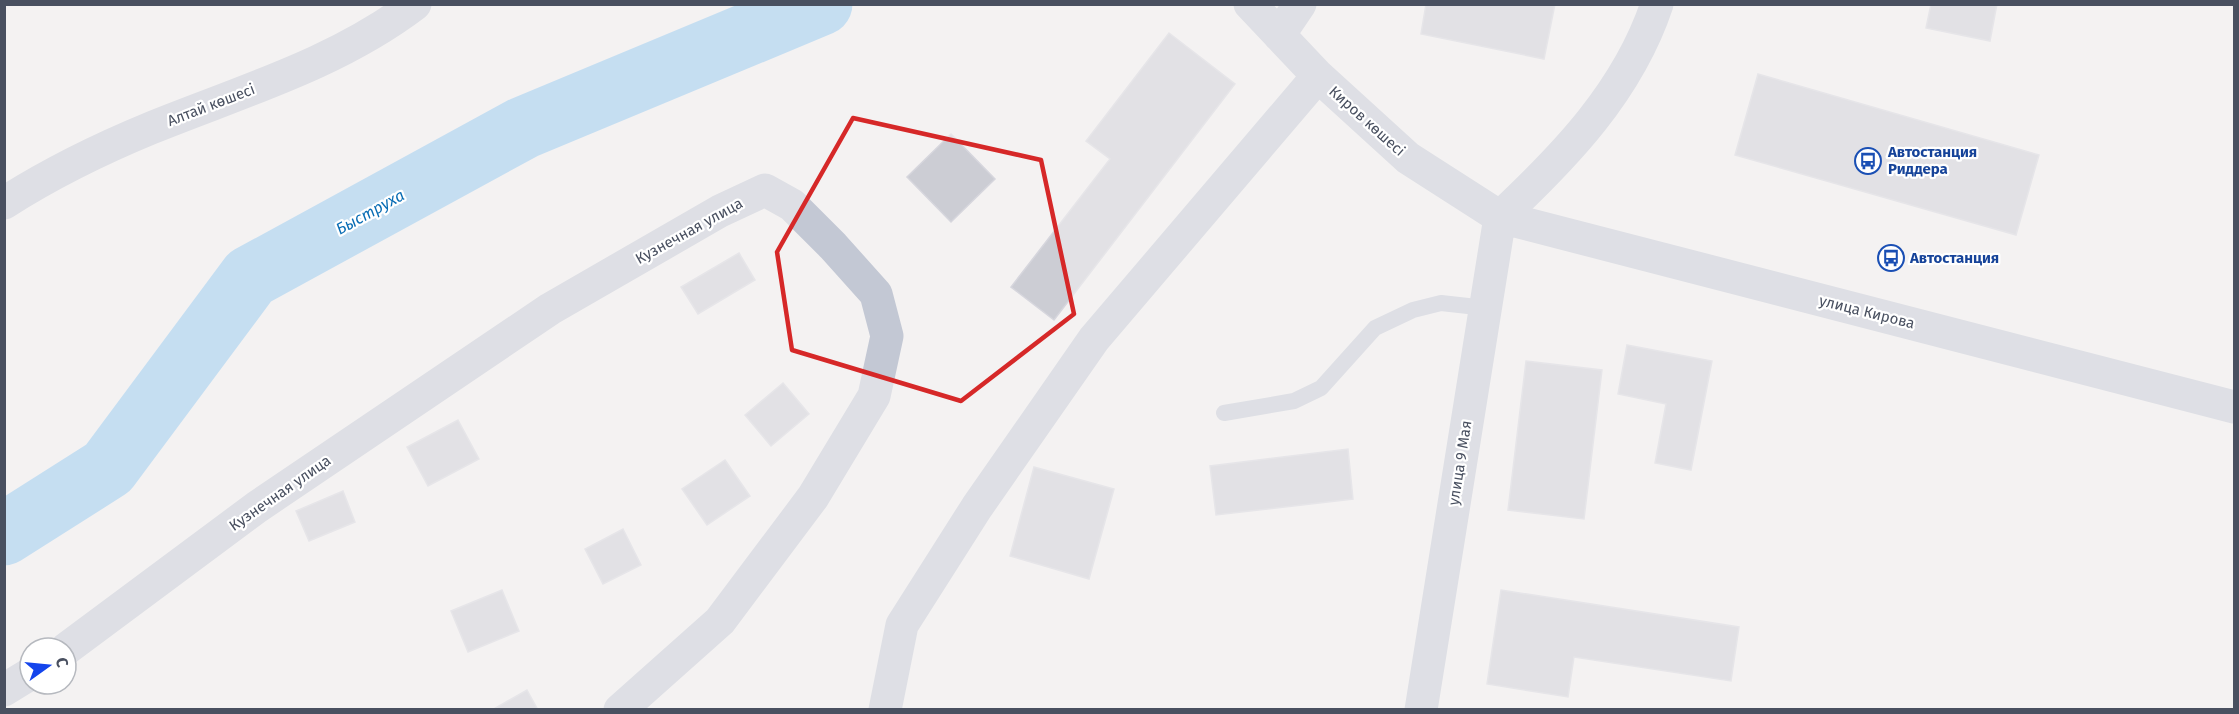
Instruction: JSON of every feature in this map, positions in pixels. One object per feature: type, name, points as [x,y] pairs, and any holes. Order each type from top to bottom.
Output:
[{"type":"street","name":"Алтай көшесі","points":[[4,203],[45,177],[150,129],[320,62],[381,30],[415,4]]},
{"type":"street","name":"Киров көшесі","points":[[1250,4],[1318,76],[1408,158],[1500,217]]},
{"type":"street","points":[[1279,35],[1300,4]]},
{"type":"street","points":[[1500,217],[1596,118],[1630,67],[1657,4]]},
{"type":"street","points":[[885,710],[902,625],[977,507],[1094,339],[1318,76]]},
{"type":"street","name":"Кузнечная улица","points":[[78,640],[257,507],[550,309],[720,211],[765,190],[792,205],[876,294],[887,336],[874,396],[813,497],[720,621],[620,710]]},
{"type":"street","name":"улица 9 Мая","points":[[1420,710],[1500,217]]},
{"type":"street","name":"улица Кирова","points":[[1500,217],[2235,407]]},
{"type":"street","points":[[4,690],[18,681]]},
{"type":"lane","points":[[1224,413],[1294,401],[1321,388],[1375,328],[1413,310],[1441,303],[1486,308]]},
{"type":"highlighted area","points":[[853,118],[1041,160],[1074,314],[961,401],[792,350],[777,252]]},
{"type":"building","points":[[1426,4],[1555,4],[1544,59],[1421,34]]},
{"type":"building","points":[[1931,4],[1997,4],[1990,41],[1926,28]]},
{"type":"building","points":[[1169,33],[1235,84],[1054,320],[1011,287],[1110,159],[1086,141]]},
{"type":"building","points":[[1758,74],[2039,155],[2016,235],[1735,155]]},
{"type":"building","points":[[951,134],[995,179],[951,222],[907,177]]},
{"type":"building","points":[[739,253],[755,280],[698,314],[681,287]]},
{"type":"building","points":[[1627,345],[1712,361],[1691,470],[1655,463],[1666,404],[1618,394]]},
{"type":"building","points":[[1526,361],[1602,370],[1584,519],[1508,510]]},
{"type":"building","points":[[783,383],[809,414],[771,446],[745,415]]},
{"type":"building","points":[[458,420],[479,459],[428,486],[407,447]]},
{"type":"building","points":[[1348,449],[1353,499],[1216,515],[1210,466]]},
{"type":"building","points":[[725,460],[750,496],[707,525],[682,489]]},
{"type":"building","points":[[1034,467],[1114,489],[1089,579],[1010,556]]},
{"type":"building","points":[[343,491],[355,522],[309,541],[296,511]]},
{"type":"building","points":[[623,529],[641,565],[603,584],[585,549]]},
{"type":"building","points":[[502,590],[519,631],[468,652],[451,611]]},
{"type":"building","points":[[1501,590],[1739,627],[1731,681],[1574,657],[1568,697],[1487,684]]},
{"type":"building","points":[[527,690],[538,710],[492,710]]},
{"type":"waterway","name":"Быструха","points":[[4,534],[108,468],[250,277],[523,128],[821,4]]},
{"type":"place","name":"Автостанция Риддера","points":[[1868,161]]},
{"type":"place","name":"Автостанция","points":[[1891,258]]}]
